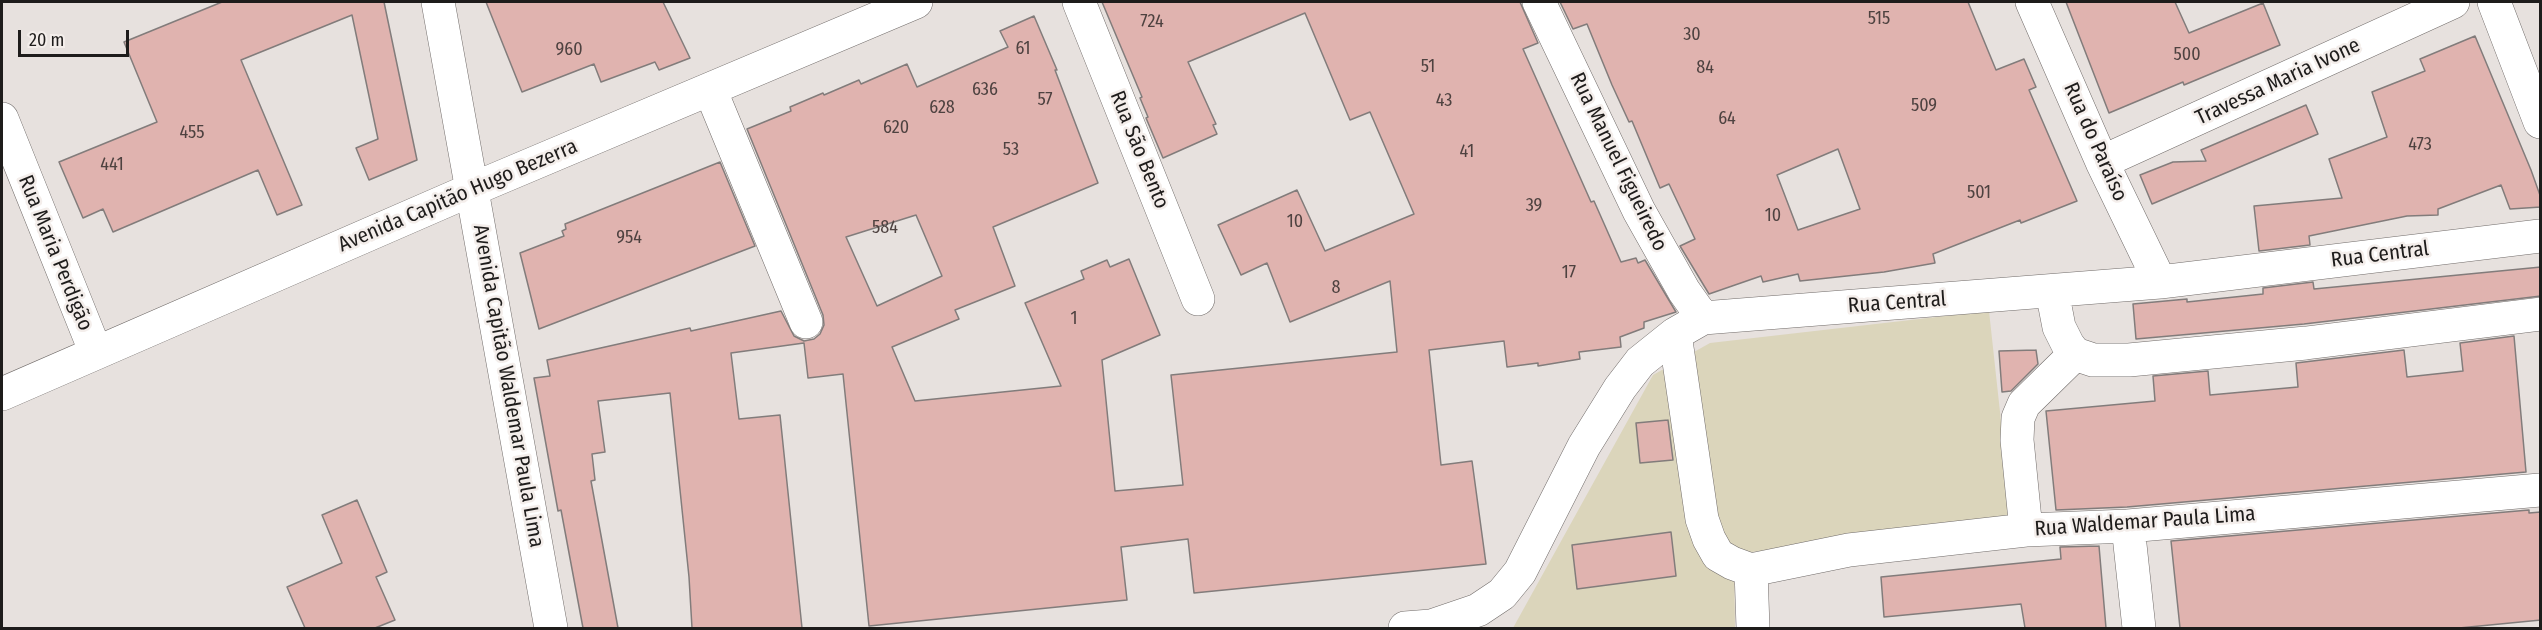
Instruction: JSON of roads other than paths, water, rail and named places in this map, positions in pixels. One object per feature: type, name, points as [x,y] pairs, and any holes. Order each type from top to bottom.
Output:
[{"type":"street","name":"Avenida Capitão Waldemar Paula Lima","points":[[438,2],[551,628]]},
{"type":"street","name":"Avenida Capitão Hugo Bezerra","points":[[2,394],[473,189],[916,2]]},
{"type":"street","name":"Rua São Bento","points":[[1079,2],[1198,299]]},
{"type":"street","name":"Rua Manuel Figueiredo","points":[[1539,2],[1639,211],[1684,291],[1703,318]]},
{"type":"street","name":"Rua do Paraíso","points":[[2032,2],[2103,162],[2160,282]]},
{"type":"street","name":"Travessa Maria Ivone","points":[[2103,162],[2452,2]]},
{"type":"street","points":[[2494,2],[2541,122]]},
{"type":"street","points":[[710,89],[806,322]]},
{"type":"street","name":"Rua Maria Perdigão","points":[[2,119],[96,353]]},
{"type":"street","name":"Rua Central","points":[[1405,628],[1431,626],[1478,610],[1502,594],[1520,572],[1584,446],[1620,388],[1640,362],[1675,334],[1703,318],[2160,282],[2541,236]]},
{"type":"street","points":[[2052,291],[2059,327],[2075,354],[2093,360],[2129,360],[2306,343],[2541,314]]},
{"type":"street","points":[[1675,334],[1702,519],[1718,555],[1751,570],[1753,628]]},
{"type":"street","points":[[2026,530],[2017,440],[2018,418],[2024,404],[2075,354]]},
{"type":"street","name":"Rua Waldemar Paula Lima","points":[[1751,570],[1849,550],[2026,530],[2128,526],[2541,490]]},
{"type":"street","points":[[2128,526],[2139,628]]}]
